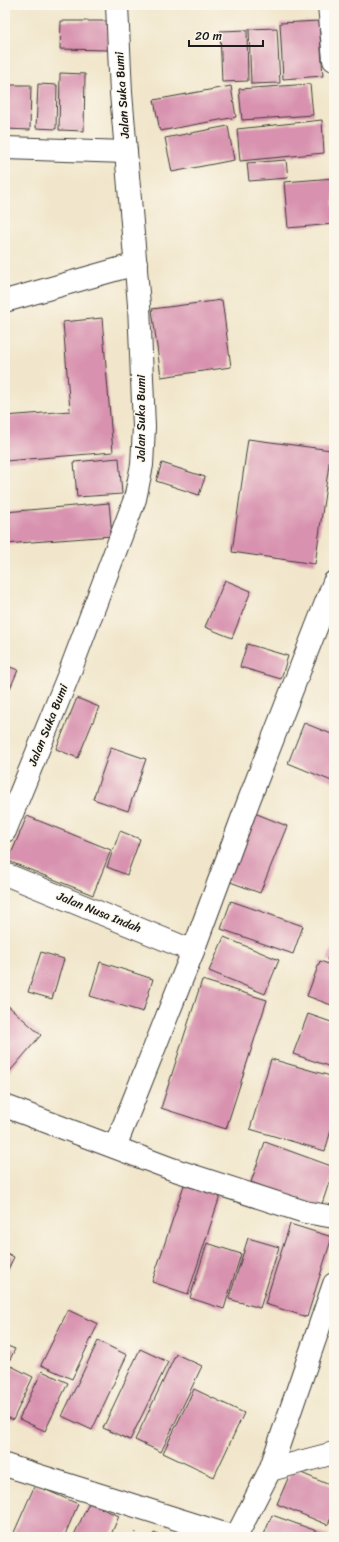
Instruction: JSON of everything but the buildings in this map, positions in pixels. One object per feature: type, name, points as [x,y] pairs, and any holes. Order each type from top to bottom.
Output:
[{"type":"street","name":"Jalan Suka Bumi","points":[[5,831],[69,674],[135,499],[142,465],[144,427],[136,264],[121,93],[118,5]]},
{"type":"street","points":[[329,5],[334,60]]},
{"type":"street","points":[[5,148],[126,152]]},
{"type":"street","points":[[5,301],[136,264]]},
{"type":"street","points":[[115,1147],[193,950],[249,800],[334,582]]},
{"type":"street","name":"Jalan Nusa Indah","points":[[5,874],[193,950]]},
{"type":"street","points":[[5,1106],[172,1169],[305,1212],[334,1217]]},
{"type":"street","points":[[5,1465],[235,1537],[270,1470],[334,1284]]},
{"type":"street","points":[[270,1470],[334,1453]]}]
